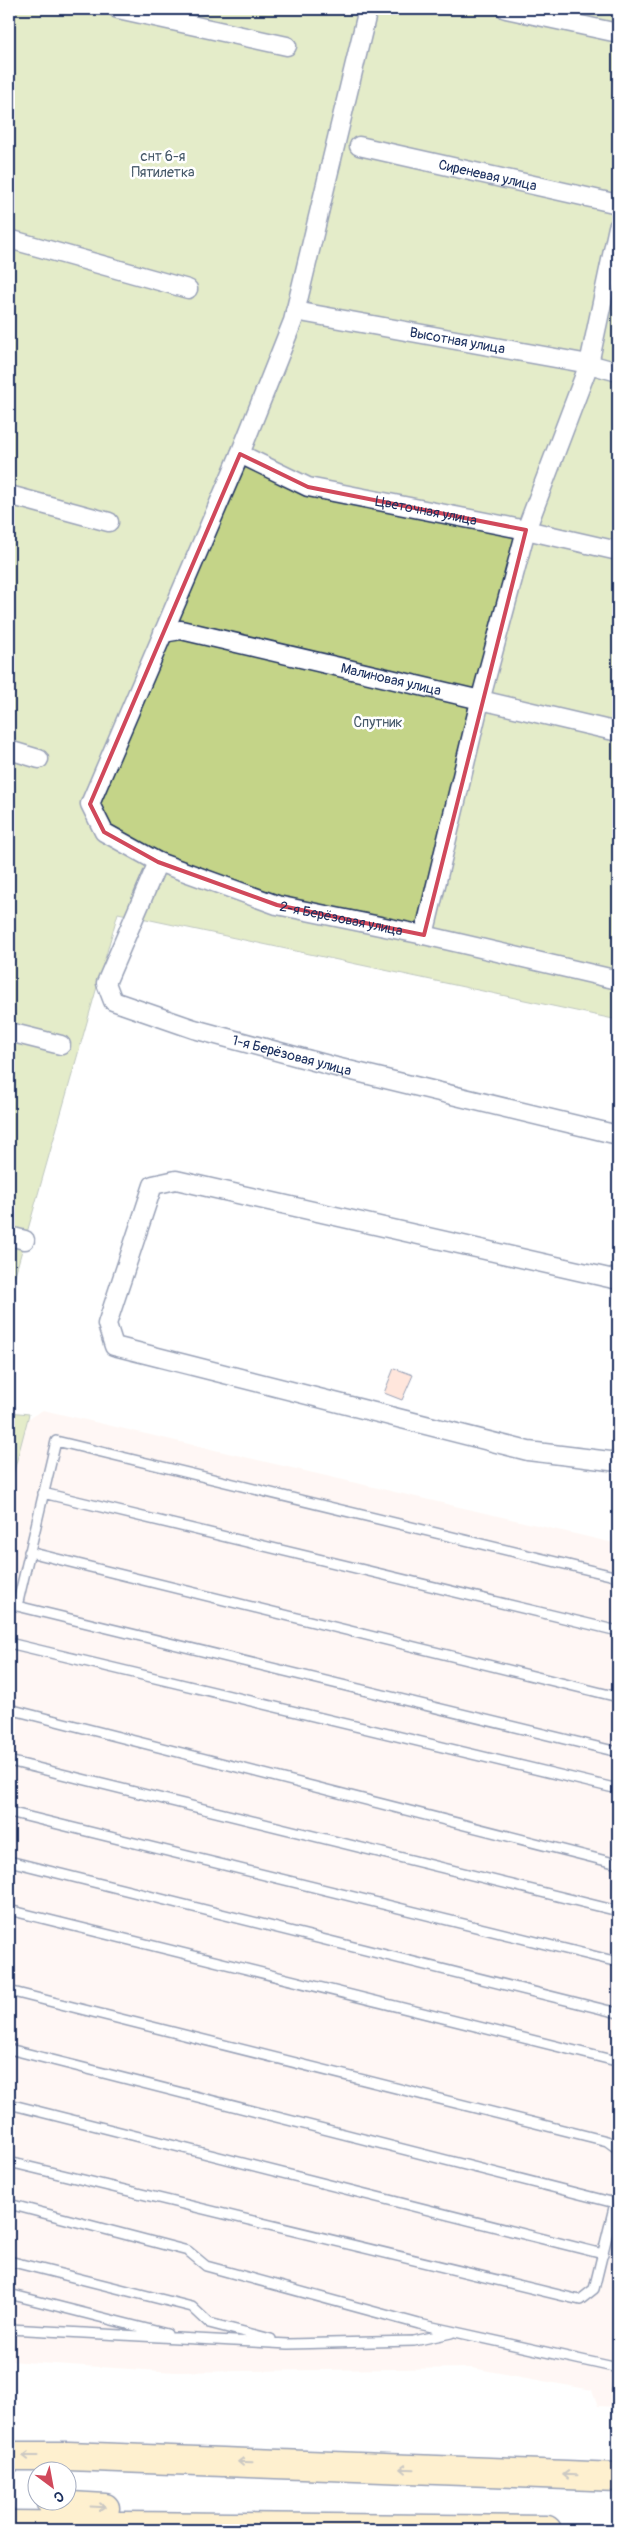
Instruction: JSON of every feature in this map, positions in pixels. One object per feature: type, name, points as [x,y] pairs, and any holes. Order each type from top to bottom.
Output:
[{"type":"main road","points":[[9,2456],[47,2462]]},
{"type":"main road","points":[[78,2464],[618,2477]]},
{"type":"main road","points":[[78,2507],[124,2509],[218,2527]]},
{"type":"main road","points":[[9,2525],[547,2530]]},
{"type":"street","points":[[118,9],[287,46]]},
{"type":"street","points":[[163,633],[240,454],[295,311],[368,9]]},
{"type":"street","points":[[506,9],[618,33]]},
{"type":"street","name":"Сиреневая улица","points":[[359,146],[618,204]]},
{"type":"street","points":[[424,935],[480,701],[526,530],[589,364],[618,227]]},
{"type":"street","points":[[9,239],[188,289]]},
{"type":"street","name":"Высотная улица","points":[[295,311],[589,364],[618,372]]},
{"type":"street","name":"Цветочная улица","points":[[240,454],[308,487],[526,530],[618,551]]},
{"type":"street","points":[[9,495],[110,522]]},
{"type":"street","name":"Малиновая улица","points":[[163,633],[181,630],[618,732]]},
{"type":"street","name":"2-я Берёзовая улица","points":[[163,633],[90,804],[104,832],[158,862],[277,905],[424,935],[618,980]]},
{"type":"street","points":[[9,750],[39,759]]},
{"type":"street","name":"1-я Берёзовая улица","points":[[158,862],[106,983],[113,1001],[194,1029],[336,1067],[618,1135]]},
{"type":"street","points":[[9,1032],[61,1045]]},
{"type":"street","points":[[618,1280],[176,1180],[153,1185],[107,1324],[114,1346],[528,1451],[618,1462]]},
{"type":"lane","points":[[618,1577],[56,1441],[17,1606],[618,1752]]},
{"type":"lane","points":[[43,1494],[618,1631]]},
{"type":"lane","points":[[29,1552],[618,1697]]},
{"type":"lane","points":[[9,1644],[618,1789]]},
{"type":"lane","points":[[9,1709],[618,1864]]},
{"type":"lane","points":[[9,1761],[618,1911]]},
{"type":"lane","points":[[9,1812],[618,1962]]},
{"type":"lane","points":[[9,1862],[618,2013]]},
{"type":"lane","points":[[9,1910],[612,2060],[618,2058]]},
{"type":"lane","points":[[9,1991],[607,2141],[618,2149]]},
{"type":"lane","points":[[9,2049],[615,2202]]},
{"type":"lane","points":[[9,2104],[603,2254]]},
{"type":"lane","points":[[9,2162],[580,2300],[594,2289],[618,2191]]},
{"type":"lane","points":[[9,2204],[188,2251],[206,2266],[456,2332],[618,2368]]},
{"type":"lane","points":[[9,2260],[192,2308],[209,2323],[288,2344]]},
{"type":"lane","points":[[9,2294],[187,2340]]},
{"type":"lane","points":[[9,2329],[288,2344],[414,2341],[456,2332]]},
{"type":"highlighted area","points":[[240,454],[308,487],[526,530],[424,935],[277,905],[158,862],[104,832],[90,804]]},
{"type":"shaded area","points":[[43,1410],[618,1544],[618,2407],[598,2406],[592,2390],[472,2368],[175,2372],[9,2361],[9,1470],[19,1424]]},
{"type":"green space","name":"Спутник","points":[[9,9],[618,9],[618,1020],[118,913],[9,1296]]},
{"type":"green space","points":[[9,1412],[29,1414],[9,1490]]},
{"type":"building","points":[[289,9],[312,9],[311,14]]},
{"type":"building","points":[[394,1368],[413,1375],[402,1400],[384,1393]]},
{"type":"building","points":[[612,2388],[618,2388],[618,2413],[612,2413]]},
{"type":"park label","name":"снт 6-я Пятилетка","points":[[163,164]]}]
